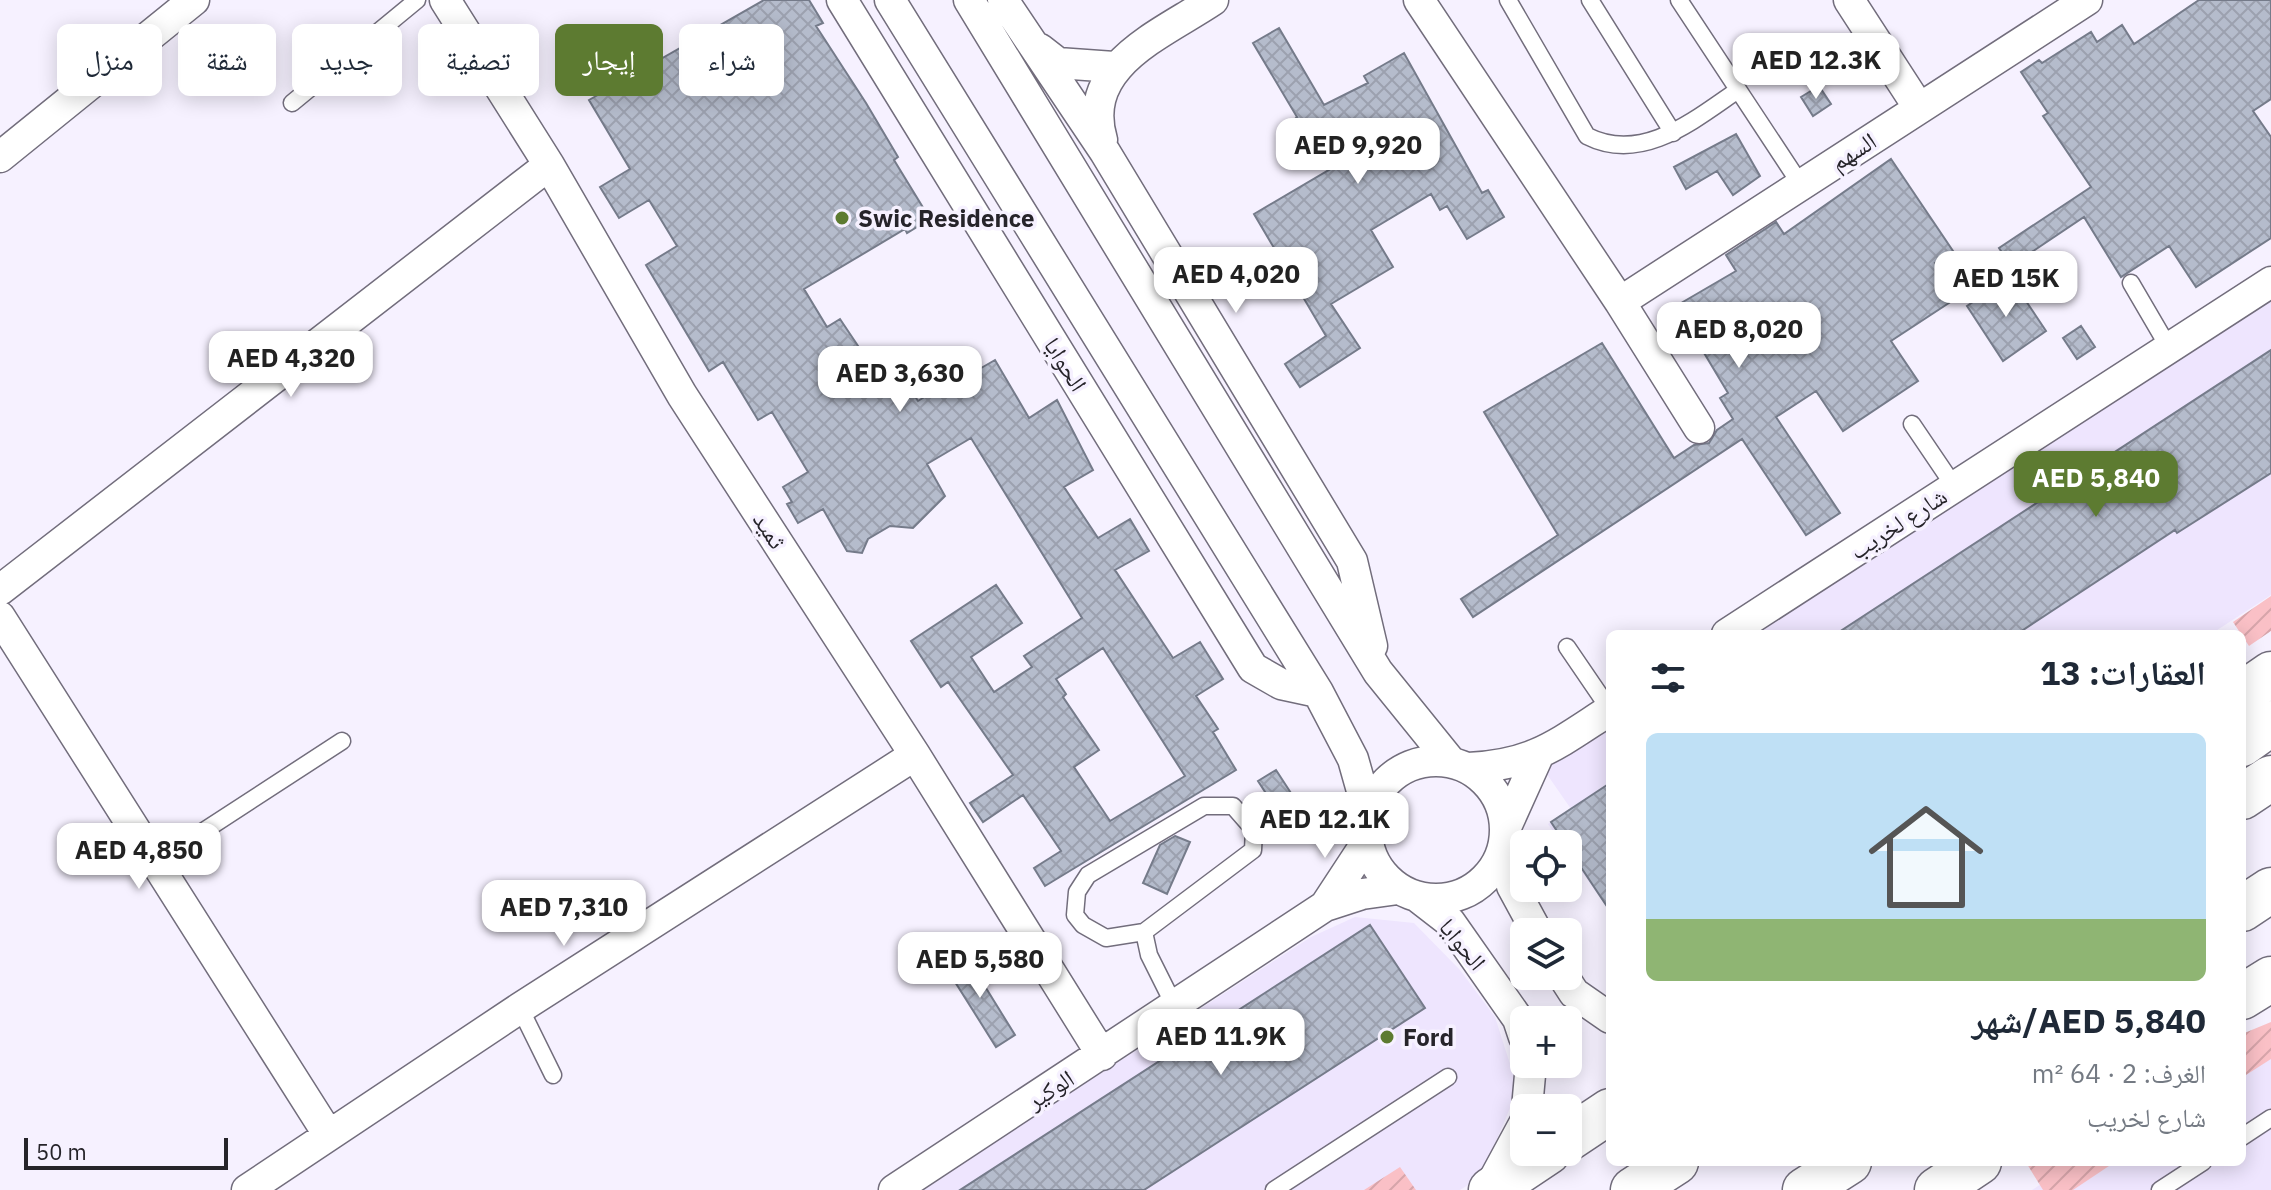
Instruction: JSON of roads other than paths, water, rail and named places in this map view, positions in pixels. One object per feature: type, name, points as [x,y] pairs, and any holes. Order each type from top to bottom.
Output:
[{"type":"main road","points":[[2246,691],[2271,674]]},
{"type":"main road","points":[[2246,741],[2271,723]]},
{"type":"main road","points":[[2246,794],[2271,778]]},
{"type":"main road","points":[[2246,906],[2271,890]]},
{"type":"main road","points":[[2246,921],[2271,909]]},
{"type":"main road","points":[[2246,995],[2271,979]]},
{"type":"main road","points":[[1582,1130],[1606,1114]]},
{"type":"main road","points":[[1489,1190],[1526,1166]]},
{"type":"main road","points":[[1633,1190],[1670,1166]]},
{"type":"main road","points":[[1805,1190],[1843,1166]]},
{"type":"main road","points":[[1937,1190],[1976,1166]]},
{"type":"street","points":[[0,157],[194,0]]},
{"type":"street","name":"ثميد","points":[[445,0],[549,165],[682,395],[915,755],[1102,1055]]},
{"type":"street","name":"الحوايا","points":[[842,0],[1253,668],[1281,684],[1318,692]]},
{"type":"street","name":"الحوايا","points":[[890,0],[1318,692],[1353,759],[1368,812]]},
{"type":"street","points":[[969,0],[1378,672],[1459,765],[1495,792],[1512,886],[1529,918]]},
{"type":"street","points":[[1003,0],[1105,152],[1352,561],[1378,672]]},
{"type":"street","points":[[1105,152],[1097,124],[1099,97],[1114,67],[1213,0]]},
{"type":"street","points":[[1419,0],[1620,302],[1699,428]]},
{"type":"street","points":[[1849,0],[1919,108]]},
{"type":"street","name":"السهم","points":[[1620,302],[2087,0]]},
{"type":"street","points":[[1037,47],[1058,63],[1114,67]]},
{"type":"street","points":[[0,590],[549,165]]},
{"type":"street","name":"شارع لخريب","points":[[1733,630],[2271,282]]},
{"type":"street","points":[[0,617],[153,864],[328,1134]]},
{"type":"street","points":[[1538,756],[1490,874],[1470,891],[1446,899],[1408,893],[1373,860],[1367,842],[1368,812],[1375,796],[1399,770],[1432,760],[1459,765],[1506,766],[1538,756],[1606,713]]},
{"type":"street","points":[[247,1190],[520,1008],[915,755]]},
{"type":"street","name":"الوكير","points":[[1325,906],[1367,842]]},
{"type":"street","name":"الحوايا","points":[[1408,893],[1450,922],[1510,1010]]},
{"type":"street","name":"الوكير","points":[[894,1190],[1325,906],[1362,894],[1408,893]]},
{"type":"street","points":[[1572,990],[1606,1015]]},
{"type":"street","points":[[1489,1190],[1510,1150]]},
{"type":"lane","points":[[292,103],[417,0]]},
{"type":"lane","points":[[1508,0],[1587,136],[1604,144],[1626,146],[1673,133],[1738,90]]},
{"type":"lane","points":[[1590,0],[1673,133]]},
{"type":"lane","points":[[1679,0],[1801,185]]},
{"type":"lane","points":[[2131,283],[2169,348]]},
{"type":"lane","points":[[1912,424],[1954,486]]},
{"type":"lane","points":[[1567,647],[1606,704]]},
{"type":"lane","points":[[153,864],[342,741]]},
{"type":"lane","points":[[1204,806],[1233,806],[1254,830],[1253,850],[1144,932],[1106,938],[1083,925],[1075,915],[1077,892],[1088,875],[1204,806]]},
{"type":"lane","points":[[1144,932],[1149,955],[1175,1007]]},
{"type":"lane","points":[[520,1008],[553,1075]]},
{"type":"lane","points":[[1274,1190],[1448,1077]]},
{"type":"lane","points":[[2246,1134],[2271,1118]]},
{"type":"lane","points":[[1976,1190],[1981,1166]]},
{"type":"lane","points":[[2160,1190],[2197,1166]]},
{"type":"place","name":"Swic Residence","points":[[842,218]]},
{"type":"place","name":"Ford","points":[[1387,1037]]}]
